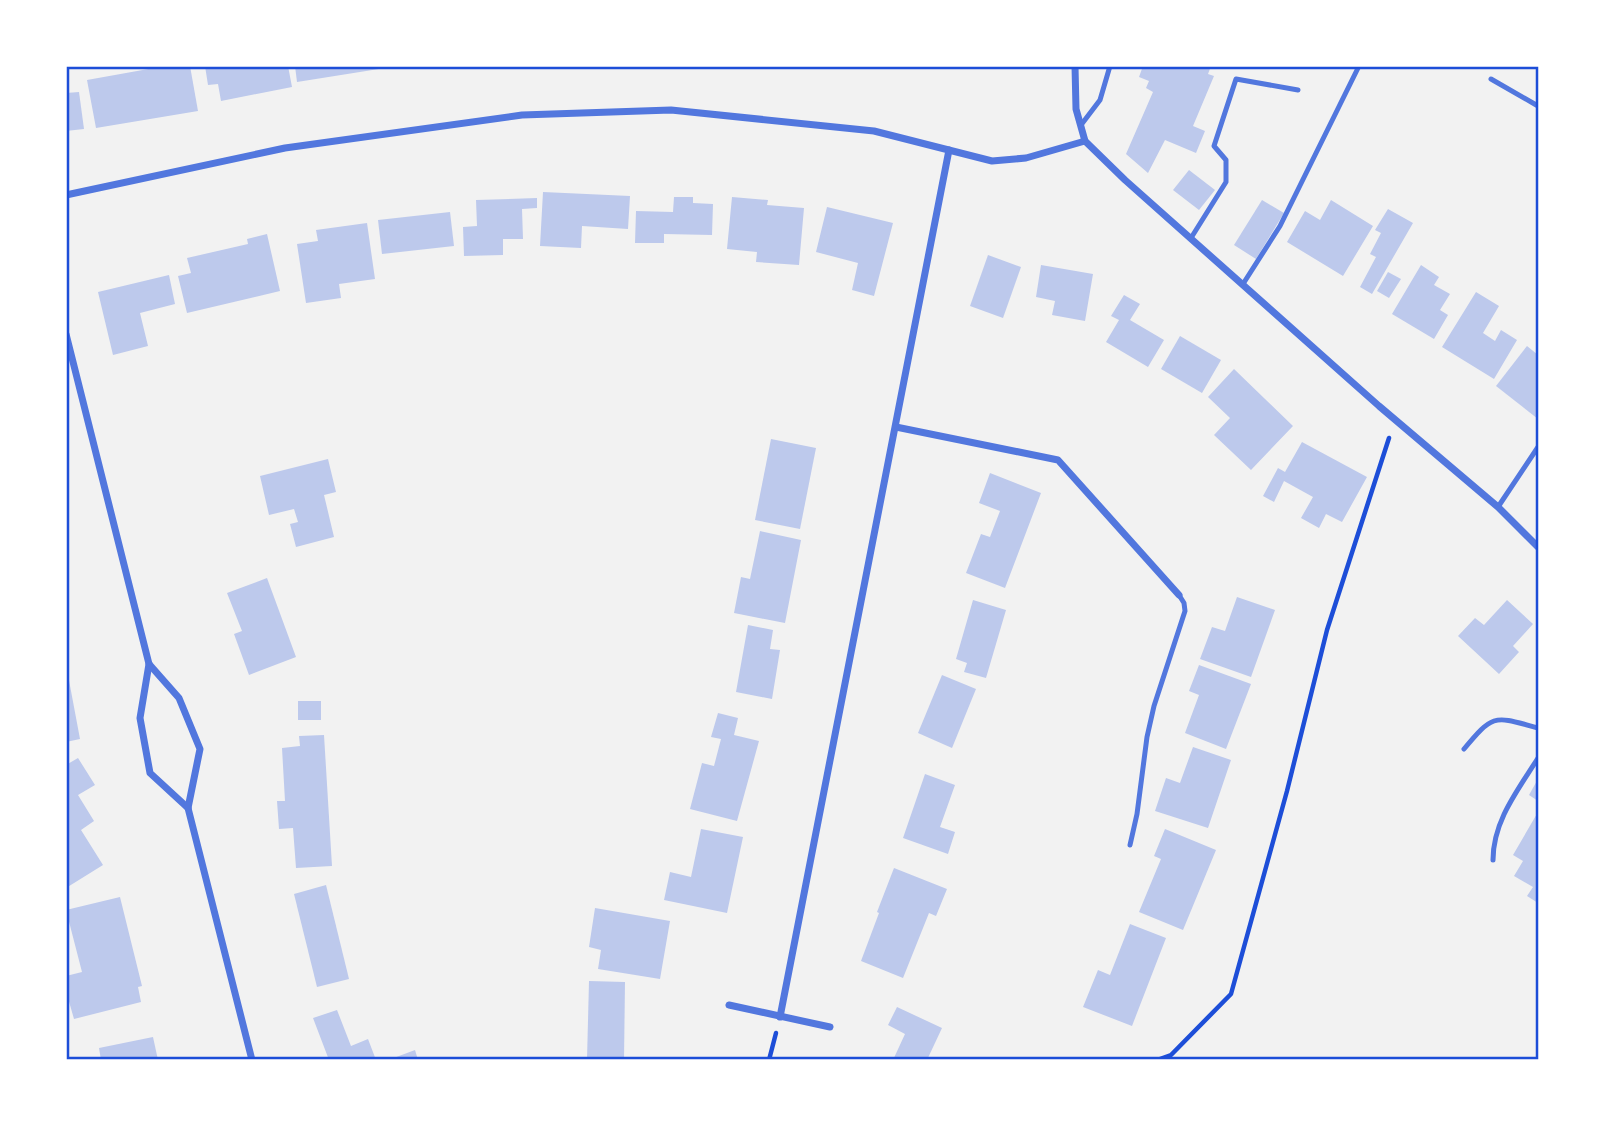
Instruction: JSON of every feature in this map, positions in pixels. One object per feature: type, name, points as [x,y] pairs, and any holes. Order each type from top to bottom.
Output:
[{"type":"street","points":[[1075,66],[1076,109],[1085,141],[1125,180],[1498,507],[1538,547]]},
{"type":"street","points":[[66,195],[285,148],[522,115],[671,110],[874,131],[992,161],[1026,158],[1085,141]]},
{"type":"street","points":[[780,1017],[949,150]]},
{"type":"street","points":[[66,334],[149,664],[140,718],[150,773],[188,808]]},
{"type":"street","points":[[895,428],[1058,460],[1179,595]]},
{"type":"street","points":[[149,664],[179,698],[200,749],[188,808],[252,1059]]},
{"type":"street","points":[[729,1005],[830,1027]]},
{"type":"lane","points":[[1081,125],[1100,100],[1110,66]]},
{"type":"lane","points":[[1243,284],[1280,226],[1359,66]]},
{"type":"lane","points":[[1191,238],[1226,182],[1226,160],[1214,146],[1236,79],[1298,90]]},
{"type":"lane","points":[[1491,79],[1538,106]]},
{"type":"lane","points":[[1498,507],[1538,447]]},
{"type":"lane","points":[[1130,845],[1154,706],[1185,611],[1179,595]]},
{"type":"lane","points":[[1464,749],[1483,727],[1495,720],[1507,719],[1538,728]]},
{"type":"lane","points":[[1493,860],[1497,829],[1538,758]]},
{"type":"path","points":[[1157,1059],[1171,1055],[1231,994],[1287,791],[1327,630],[1386,444],[1397,421]]},
{"type":"path","points":[[769,1059],[780,1017]]},
{"type":"building","points":[[165,66],[190,66],[198,111],[96,128],[87,80]]},
{"type":"building","points":[[205,66],[288,66],[292,87],[221,101],[218,84],[208,85]]},
{"type":"building","points":[[295,66],[385,66],[385,68],[297,82]]},
{"type":"building","points":[[1143,66],[1211,66],[1208,74],[1214,76],[1193,126],[1205,131],[1196,153],[1165,140],[1148,173],[1126,154],[1153,92],[1146,88],[1149,81],[1139,77]]},
{"type":"building","points":[[79,92],[84,129],[66,131],[66,93]]},
{"type":"building","points":[[1189,170],[1215,190],[1199,210],[1173,190]]},
{"type":"building","points":[[543,192],[630,196],[628,229],[582,226],[581,248],[540,246]]},
{"type":"building","points":[[674,197],[693,197],[693,203],[713,204],[712,235],[664,234],[664,243],[635,243],[636,211],[673,212]]},
{"type":"building","points":[[732,197],[768,200],[767,205],[804,208],[799,265],[756,262],[757,252],[727,249]]},
{"type":"building","points":[[537,198],[537,208],[522,209],[523,239],[503,239],[503,255],[464,256],[463,227],[477,226],[476,200]]},
{"type":"building","points":[[1262,200],[1284,213],[1256,259],[1234,245]]},
{"type":"building","points":[[1331,200],[1373,226],[1343,276],[1287,242],[1305,211],[1320,220]]},
{"type":"building","points":[[827,207],[893,223],[874,296],[852,290],[858,263],[816,252]]},
{"type":"building","points":[[1388,209],[1413,223],[1372,294],[1360,287],[1376,257],[1370,254],[1381,233],[1375,230]]},
{"type":"building","points":[[450,212],[454,246],[382,254],[378,220]]},
{"type":"building","points":[[367,223],[375,279],[339,284],[341,298],[306,303],[297,244],[318,241],[316,230]]},
{"type":"building","points":[[267,234],[280,291],[187,313],[178,276],[191,273],[187,258],[248,244],[247,239]]},
{"type":"building","points":[[988,255],[1021,267],[1003,318],[970,306]]},
{"type":"building","points":[[1041,265],[1093,274],[1085,321],[1052,315],[1055,301],[1036,297]]},
{"type":"building","points":[[1421,265],[1439,277],[1434,285],[1450,294],[1440,310],[1448,315],[1434,339],[1392,314]]},
{"type":"building","points":[[1388,272],[1401,279],[1389,298],[1377,291]]},
{"type":"building","points":[[169,275],[175,304],[140,313],[148,346],[113,355],[98,292]]},
{"type":"building","points":[[1476,292],[1499,306],[1483,333],[1495,341],[1501,330],[1517,340],[1494,379],[1442,347]]},
{"type":"building","points":[[1124,295],[1140,304],[1130,320],[1164,340],[1148,367],[1106,342],[1119,320],[1111,316]]},
{"type":"building","points":[[1180,336],[1221,360],[1202,393],[1161,369]]},
{"type":"building","points":[[1527,346],[1538,355],[1538,419],[1496,386]]},
{"type":"building","points":[[1234,369],[1293,426],[1251,470],[1214,435],[1230,418],[1208,397]]},
{"type":"building","points":[[771,439],[816,448],[800,529],[755,520]]},
{"type":"building","points":[[1302,442],[1367,477],[1342,522],[1326,514],[1319,528],[1301,518],[1313,497],[1284,481],[1274,502],[1263,496],[1278,468],[1285,472]]},
{"type":"building","points":[[328,459],[336,492],[324,495],[334,537],[296,547],[290,524],[298,522],[294,509],[269,515],[260,476]]},
{"type":"building","points":[[990,473],[1041,493],[1005,588],[966,573],[981,534],[990,537],[1000,511],[979,503]]},
{"type":"building","points":[[760,531],[801,540],[785,623],[734,613],[741,577],[750,579]]},
{"type":"building","points":[[267,578],[296,657],[249,675],[234,634],[242,631],[227,593]]},
{"type":"building","points":[[1237,597],[1275,610],[1251,677],[1200,659],[1212,627],[1225,631]]},
{"type":"building","points":[[973,600],[1006,610],[986,678],[964,672],[967,663],[956,659]]},
{"type":"building","points":[[1507,600],[1533,624],[1513,646],[1519,652],[1499,674],[1458,636],[1475,618],[1484,625]]},
{"type":"building","points":[[748,625],[773,630],[770,649],[780,650],[772,699],[736,692]]},
{"type":"building","points":[[1199,665],[1251,684],[1226,749],[1185,733],[1199,695],[1189,691]]},
{"type":"building","points":[[68,675],[80,739],[66,742],[66,676]]},
{"type":"building","points":[[942,675],[976,689],[952,748],[918,733]]},
{"type":"building","points":[[298,701],[321,701],[321,720],[298,720]]},
{"type":"building","points":[[718,713],[738,718],[734,735],[759,741],[737,821],[690,809],[702,763],[714,766],[721,739],[711,737]]},
{"type":"building","points":[[324,735],[332,866],[296,868],[293,828],[279,829],[277,801],[285,801],[282,748],[300,746],[299,736]]},
{"type":"building","points":[[1193,747],[1231,760],[1208,828],[1155,811],[1166,778],[1180,783]]},
{"type":"building","points":[[78,758],[95,785],[78,795],[94,821],[81,830],[103,865],[66,888],[66,765]]},
{"type":"building","points":[[925,774],[955,785],[940,827],[955,832],[948,854],[903,838]]},
{"type":"building","points":[[1538,779],[1538,801],[1529,795]]},
{"type":"building","points":[[1538,812],[1538,903],[1527,896],[1533,887],[1514,876],[1523,861],[1513,855]]},
{"type":"building","points":[[701,829],[743,837],[727,913],[664,900],[670,872],[691,877]]},
{"type":"building","points":[[1165,829],[1216,850],[1183,930],[1139,912],[1161,859],[1154,856]]},
{"type":"building","points":[[894,868],[947,889],[936,916],[929,913],[903,978],[861,961]]},
{"type":"building","points":[[326,885],[349,979],[317,987],[294,894]]},
{"type":"building","points":[[120,897],[142,986],[138,987],[141,1002],[74,1019],[66,991],[66,976],[82,972],[66,910]]},
{"type":"building","points":[[595,908],[670,921],[660,979],[598,969],[601,950],[589,947]]},
{"type":"building","points":[[1130,924],[1166,938],[1132,1026],[1083,1007],[1098,970],[1110,975]]},
{"type":"building","points":[[589,981],[625,982],[624,1060],[587,1060]]},
{"type":"building","points":[[897,1007],[942,1028],[927,1060],[893,1060],[905,1034],[888,1025]]},
{"type":"building","points":[[337,1010],[351,1046],[368,1039],[376,1060],[329,1060],[313,1018]]},
{"type":"building","points":[[153,1037],[158,1060],[101,1060],[99,1048]]},
{"type":"building","points":[[415,1050],[418,1060],[391,1060],[391,1059]]}]
